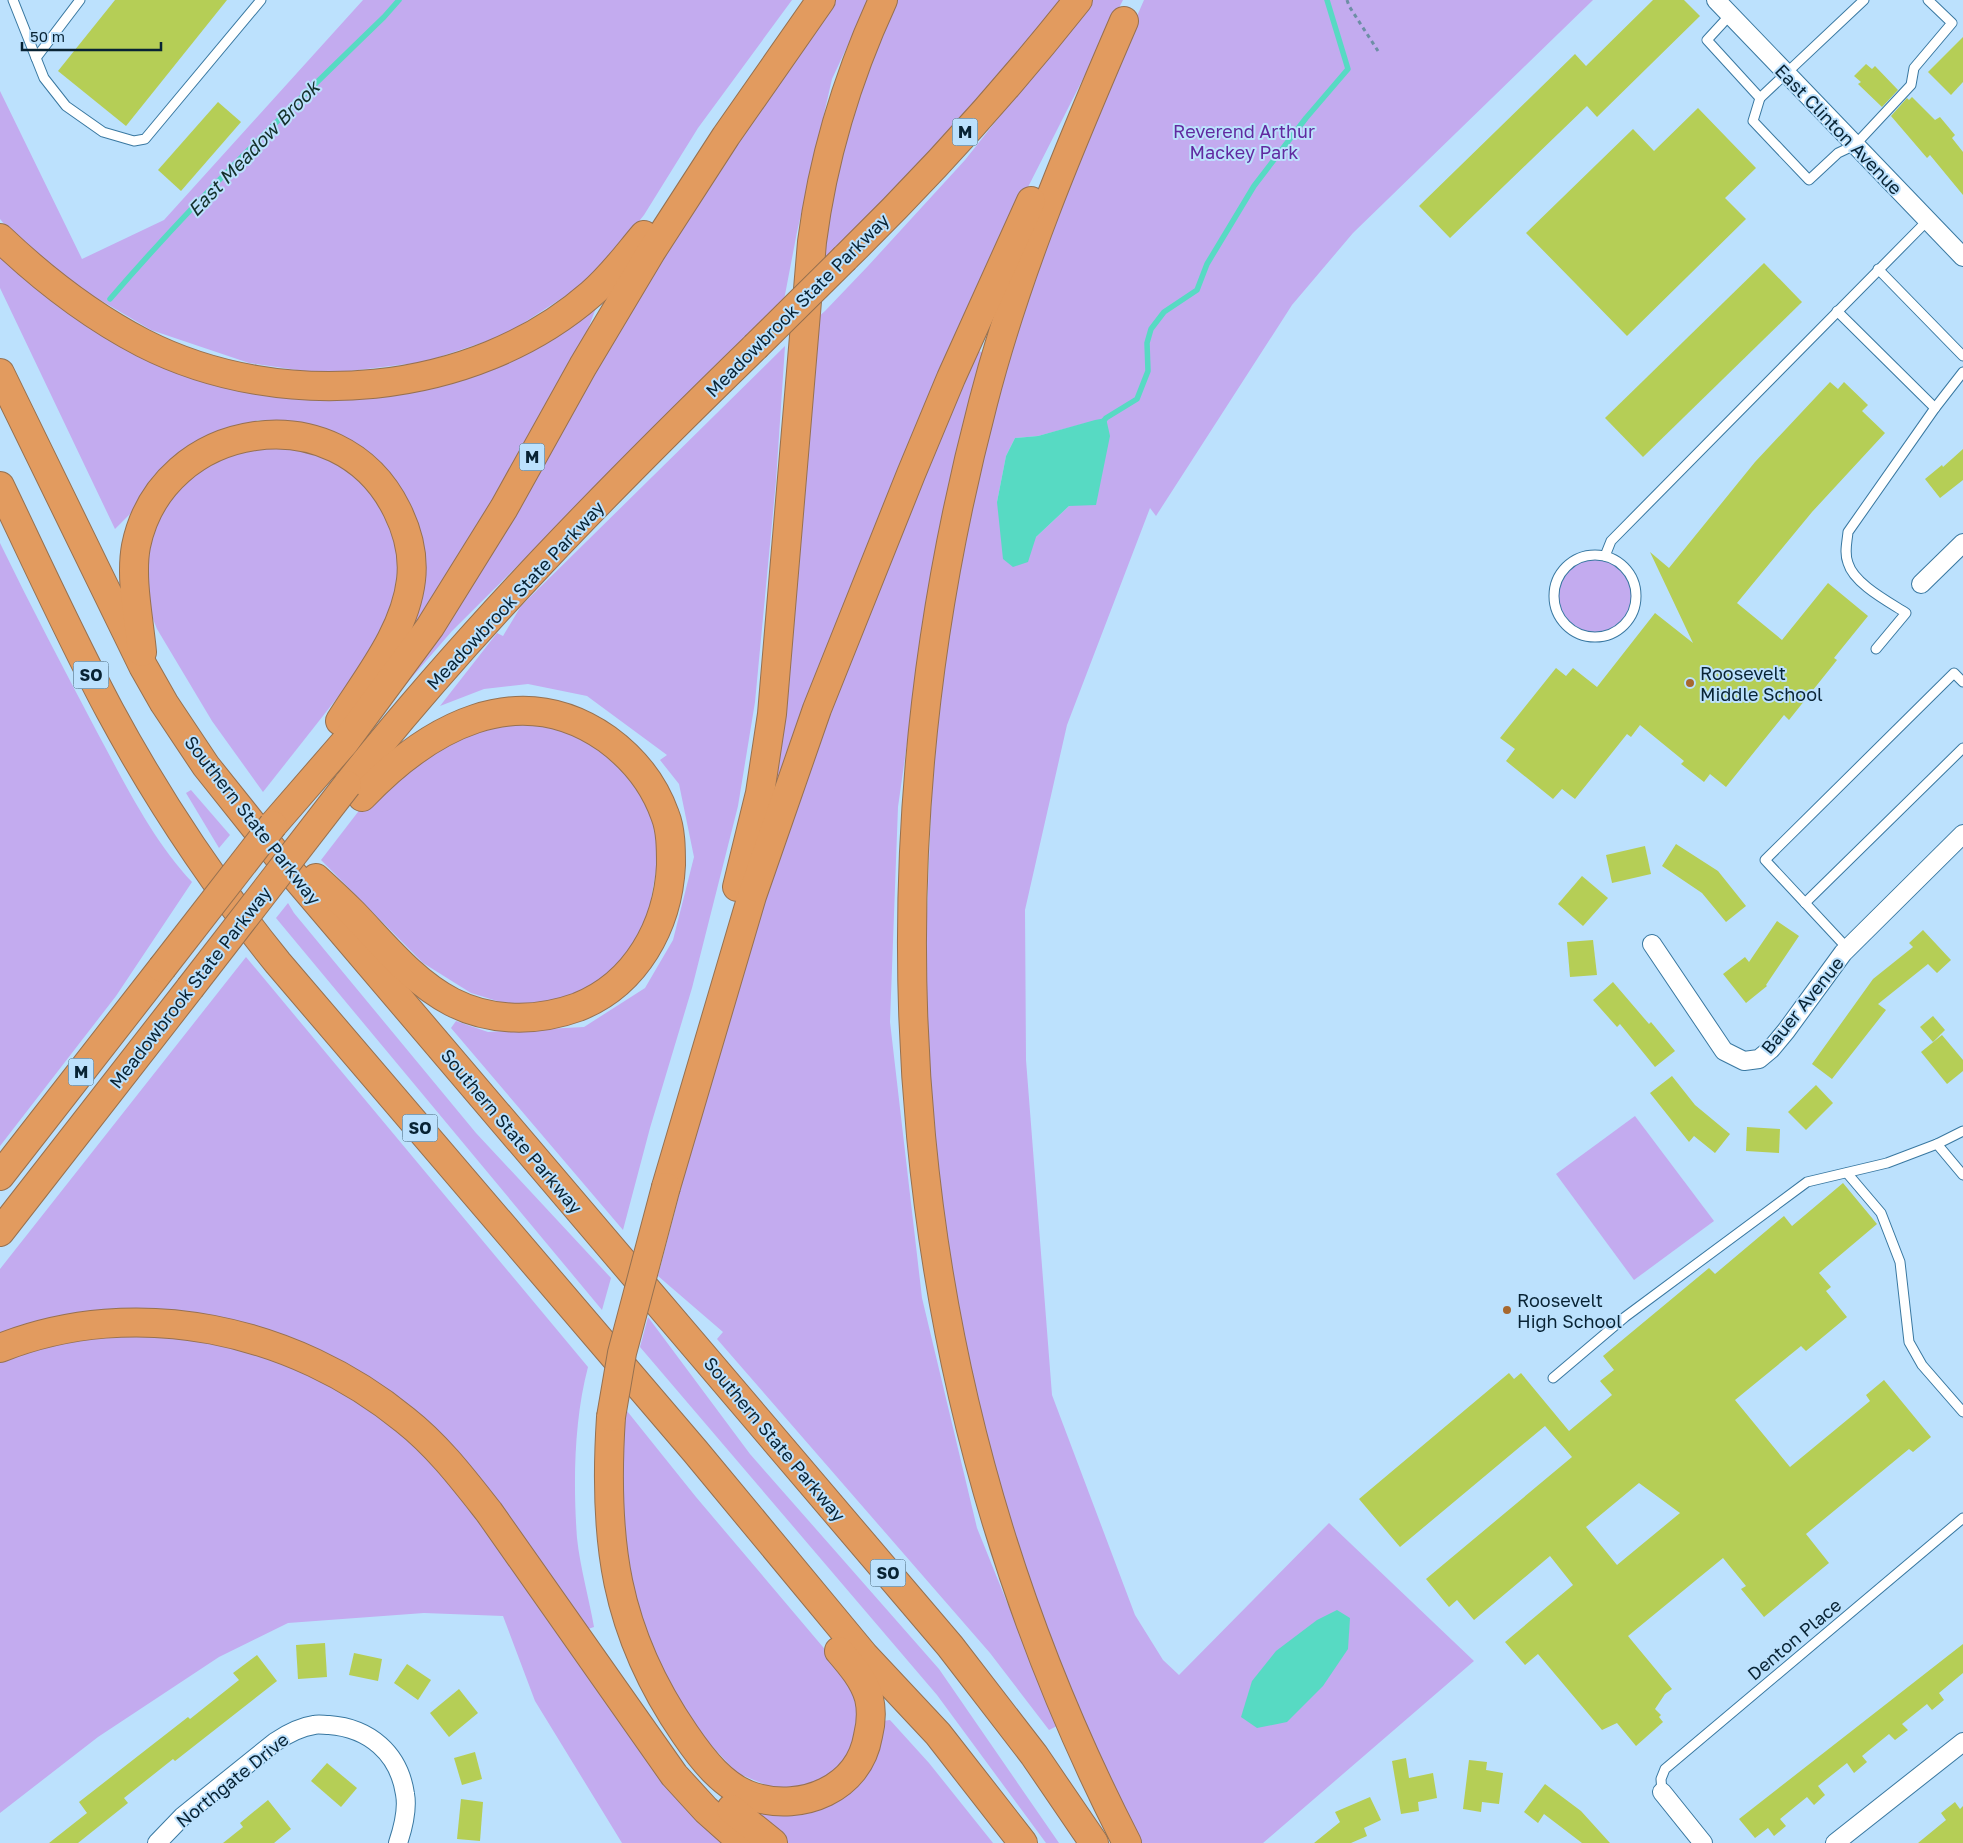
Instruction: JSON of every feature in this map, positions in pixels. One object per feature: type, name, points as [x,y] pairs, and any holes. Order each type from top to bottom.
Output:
[{"type":"highway","name":"Meadowbrook State Parkway","points":[[0,1176],[273,825],[345,742],[406,660],[469,566],[616,310],[726,136],[821,0]]},
{"type":"highway","points":[[658,1187],[732,908],[760,793],[773,696],[816,208],[827,154],[844,95],[883,0]]},
{"type":"highway","name":"Meadowbrook State Parkway","points":[[0,1232],[279,871],[355,791],[420,696],[521,585],[694,406],[878,226],[975,122],[1078,0]]},
{"type":"highway","points":[[695,1451],[765,1563],[850,1663],[859,1675],[869,1699],[870,1727],[863,1753],[857,1764],[842,1782],[827,1792],[809,1799],[780,1803],[752,1797],[726,1782],[704,1760],[690,1741],[651,1677],[631,1630],[618,1586],[613,1559],[602,1375],[617,1308],[752,896],[797,766],[854,614],[951,378],[1017,230],[1076,108],[1130,10]]},
{"type":"highway","points":[[1127,1843],[1075,1736],[1035,1636],[1004,1545],[966,1410],[944,1306],[928,1200],[916,1096],[911,952],[913,848],[924,705],[946,564],[969,457],[1016,289],[1063,165],[1130,10]]},
{"type":"highway","points":[[0,238],[39,272],[91,311],[144,343],[197,364],[262,381],[291,384],[344,386],[383,383],[469,364],[523,340],[569,312],[611,276],[726,136]]},
{"type":"highway","name":"Southern State Parkway","points":[[0,374],[143,666],[181,730],[231,798],[380,976],[930,1622],[1014,1728],[1094,1843]]},
{"type":"highway","points":[[143,666],[135,582],[136,547],[147,514],[156,499],[177,473],[190,462],[206,452],[239,439],[256,435],[292,435],[328,445],[346,454],[362,465],[385,490],[403,521],[411,553],[411,580],[404,610],[396,629],[376,664],[273,825]]},
{"type":"highway","name":"SO","points":[[0,486],[110,711],[165,806],[217,884],[278,962],[695,1451],[864,1655],[938,1734],[1023,1843]]},
{"type":"highway","points":[[231,798],[352,912],[383,946],[417,977],[449,1001],[480,1013],[514,1018],[533,1017],[551,1015],[582,1005],[598,997],[625,976],[648,947],[657,930],[669,889],[671,852],[666,817],[655,792],[641,771],[614,744],[584,725],[532,711],[482,716],[449,728],[430,739],[355,791]]},
{"type":"highway","points":[[0,1348],[53,1332],[85,1326],[156,1323],[212,1329],[269,1343],[323,1366],[365,1390],[406,1420],[424,1436],[456,1471],[489,1512],[674,1774],[706,1810],[743,1843]]},
{"type":"highway","points":[[604,1413],[593,1472],[594,1536],[604,1596],[622,1653],[649,1706],[683,1757],[718,1798],[773,1843]]},
{"type":"street","name":"East Clinton Avenue","points":[[1716,0],[1785,74],[1963,256]]},
{"type":"street","points":[[1921,584],[1963,543]]},
{"type":"street","name":"Bauer Avenue","points":[[1652,944],[1724,1051],[1744,1060],[1759,1059],[1772,1048],[1848,949],[1963,834]]},
{"type":"street","name":"Northgate Drive","points":[[157,1843],[183,1816],[275,1742],[289,1733],[314,1725],[346,1726],[363,1732],[380,1744],[394,1763],[398,1769],[406,1794],[405,1815],[398,1843]]},
{"type":"street","points":[[1835,1843],[1963,1742]]},
{"type":"street","points":[[1662,1792],[1703,1843]]},
{"type":"lane","points":[[13,0],[44,78],[66,106],[103,132],[134,141],[145,139],[261,0]]},
{"type":"lane","points":[[36,58],[80,0]]},
{"type":"lane","points":[[1864,0],[1760,98],[1754,121],[1809,180],[1838,153],[1854,145],[1911,86],[1914,68],[1952,23],[1928,0]]},
{"type":"lane","points":[[1730,15],[1707,40],[1760,98]]},
{"type":"lane","points":[[1605,556],[1611,541],[1837,310],[1928,220]]},
{"type":"lane","points":[[1878,270],[1963,356]]},
{"type":"lane","points":[[1837,310],[1935,408]]},
{"type":"lane","points":[[1876,649],[1906,613],[1876,594],[1852,570],[1848,564],[1846,551],[1848,532],[1935,408],[1963,372]]},
{"type":"lane","points":[[1588,555],[1605,556],[1615,559],[1626,567],[1633,579],[1636,592],[1636,606],[1626,623],[1610,635],[1596,637],[1583,635],[1571,629],[1561,619],[1555,607],[1554,593],[1557,579],[1564,568],[1575,559],[1588,555]]},
{"type":"lane","points":[[1848,949],[1765,860],[1954,673],[1963,682]]},
{"type":"lane","points":[[1805,903],[1963,748]]},
{"type":"lane","points":[[1553,1378],[1625,1317],[1807,1182],[1887,1163],[1937,1144],[1963,1131]]},
{"type":"lane","points":[[1937,1144],[1963,1175]]},
{"type":"lane","points":[[1847,1173],[1881,1214],[1900,1262],[1909,1342],[1922,1365],[1963,1412]]},
{"type":"lane","name":"Denton Place","points":[[1662,1792],[1661,1780],[1665,1769],[1963,1518]]},
{"type":"path","points":[[1347,0],[1378,50]]},
{"type":"green space","points":[[363,0],[792,0],[698,128],[644,215],[593,278],[505,335],[424,362],[325,374],[249,363],[151,330],[73,284],[10,231],[0,219],[0,91],[82,259],[164,220]]},
{"type":"green space","points":[[832,0],[869,0],[832,79],[797,232],[784,300],[452,631],[387,706],[636,295]]},
{"type":"green space","points":[[892,0],[1062,0],[1051,16],[887,200],[818,267],[858,80]]},
{"type":"green space","points":[[1092,0],[1123,0],[1027,189],[767,816],[810,324],[868,266],[965,160]]},
{"type":"green space","name":"Reverend Arthur Mackey Park","points":[[1144,0],[1593,0],[1353,233],[1292,305],[1156,516],[1150,508],[1067,725],[1025,910],[1026,1060],[1052,1395],[1135,1615],[1163,1660],[1179,1675],[1329,1523],[1474,1661],[1263,1843],[1137,1843],[1046,1651],[979,1436],[921,1068],[937,656],[1008,340],[1064,183]],"holes":[[[1086,423],[1069,506],[1036,537],[997,502],[1006,456],[1015,438],[1038,436]]]},
{"type":"green space","points":[[0,247],[150,356],[424,386],[599,300],[582,345],[455,566],[410,632],[407,507],[325,433],[258,420],[195,446],[154,483],[134,510],[115,529],[0,288]]},
{"type":"green space","points":[[785,346],[776,481],[755,702],[738,806],[692,988],[650,1128],[623,1230],[451,1028],[456,1021],[488,1032],[584,1027],[645,988],[673,940],[694,857],[679,784],[660,760],[667,755],[587,696],[528,684],[484,689],[440,706],[497,633],[503,636],[521,606]]},
{"type":"green space","points":[[976,350],[986,354],[956,455],[931,575],[898,807],[890,1022],[922,1298],[977,1528],[1057,1726],[1049,1730],[990,1653],[717,1339],[723,1332],[658,1276],[708,1084],[775,857],[865,613]]},
{"type":"green space","points":[[271,438],[329,454],[380,500],[400,555],[391,613],[371,655],[263,792],[212,721],[157,629],[143,594],[150,527],[182,479],[217,454]]},
{"type":"green space","points":[[0,543],[129,791],[152,830],[192,882],[116,996],[0,1146]]},
{"type":"green space","points":[[1595,555],[1611,558],[1624,567],[1633,580],[1636,596],[1633,612],[1624,625],[1611,634],[1595,637],[1579,634],[1566,625],[1557,612],[1554,596],[1557,580],[1566,567],[1579,558]]},
{"type":"green space","points":[[494,719],[559,724],[616,758],[652,809],[658,859],[646,929],[611,976],[575,997],[520,1008],[471,993],[423,963],[321,860],[371,795],[442,736]]},
{"type":"green space","points":[[191,790],[230,835],[219,848],[186,793]]},
{"type":"green space","points":[[288,903],[294,913],[476,1133],[611,1278],[602,1310],[276,918]]},
{"type":"green space","points":[[246,957],[588,1367],[577,1430],[575,1496],[578,1549],[594,1627],[585,1630],[374,1385],[289,1337],[257,1328],[0,1336],[0,1269]]},
{"type":"green space","points":[[1635,1116],[1714,1221],[1634,1280],[1556,1174]]},
{"type":"green space","points":[[648,1317],[750,1454],[939,1669],[1059,1843],[1046,1843],[937,1695],[640,1347]]},
{"type":"green space","points":[[129,1330],[183,1331],[283,1357],[379,1409],[446,1470],[739,1843],[622,1843],[535,1701],[503,1616],[424,1613],[288,1623],[219,1657],[98,1737],[0,1813],[0,1356]]},
{"type":"green space","points":[[627,1411],[696,1497],[850,1679],[861,1722],[847,1760],[814,1786],[778,1790],[737,1773],[696,1729],[661,1671],[631,1589],[620,1525],[624,1426]]},
{"type":"green space","points":[[890,1720],[929,1763],[993,1843],[785,1843],[736,1803],[803,1810],[882,1721]]},
{"type":"shaded area","points":[[1106,418],[1110,436],[1096,505],[1069,506],[1036,537],[1028,562],[1013,567],[1003,559],[997,502],[1006,456],[1015,438],[1038,436]]},
{"type":"shaded area","points":[[1337,1610],[1350,1618],[1348,1649],[1323,1686],[1287,1722],[1257,1728],[1241,1717],[1252,1681],[1276,1651],[1317,1620]]},
{"type":"building","points":[[115,0],[227,0],[126,126],[58,71]]},
{"type":"building","points":[[1653,0],[1684,0],[1700,16],[1597,117],[1587,106],[1450,238],[1419,206],[1575,54],[1586,66]]},
{"type":"building","points":[[1963,37],[1963,82],[1951,95],[1928,72]]},
{"type":"building","points":[[1866,64],[1872,69],[1875,66],[1898,90],[1882,107],[1858,84],[1861,82],[1854,76]]},
{"type":"building","points":[[1912,97],[1935,120],[1940,117],[1955,135],[1952,138],[1963,152],[1963,195],[1930,155],[1927,158],[1891,116],[1907,98],[1909,100]]},
{"type":"building","points":[[218,102],[241,122],[181,191],[158,170]]},
{"type":"building","points":[[1698,108],[1756,168],[1725,198],[1746,219],[1627,336],[1526,233],[1633,129],[1654,151]]},
{"type":"building","points":[[1764,263],[1802,302],[1643,457],[1605,418]]},
{"type":"building","points":[[1830,382],[1838,389],[1844,382],[1868,405],[1862,411],[1885,433],[1812,512],[1737,603],[1782,640],[1828,583],[1868,616],[1834,658],[1837,660],[1789,720],[1784,715],[1726,787],[1710,774],[1704,782],[1681,764],[1684,761],[1640,725],[1631,737],[1627,734],[1575,799],[1562,789],[1553,799],[1506,761],[1515,749],[1500,738],[1556,668],[1566,676],[1573,668],[1597,687],[1655,613],[1693,643],[1650,552],[1669,568],[1755,462]]},
{"type":"building","points":[[1963,449],[1963,480],[1940,498],[1925,479],[1942,465],[1943,467]]},
{"type":"building","points":[[1676,844],[1718,871],[1746,906],[1726,922],[1702,893],[1662,866]]},
{"type":"building","points":[[1645,846],[1651,874],[1612,883],[1606,855]]},
{"type":"building","points":[[1582,876],[1608,898],[1583,926],[1558,904]]},
{"type":"building","points":[[1777,921],[1799,936],[1767,986],[1746,1003],[1723,974],[1745,957],[1749,962]]},
{"type":"building","points":[[1923,930],[1951,960],[1937,973],[1928,964],[1878,1004],[1886,1010],[1832,1079],[1812,1064],[1873,979],[1913,947],[1909,943]]},
{"type":"building","points":[[1593,940],[1597,975],[1570,977],[1567,942]]},
{"type":"building","points":[[1613,982],[1649,1024],[1651,1022],[1675,1051],[1655,1067],[1620,1024],[1617,1027],[1593,1000]]},
{"type":"building","points":[[1933,1016],[1945,1030],[1933,1042],[1920,1027]]},
{"type":"building","points":[[1942,1035],[1963,1060],[1963,1071],[1947,1084],[1921,1052]]},
{"type":"building","points":[[1672,1076],[1695,1105],[1730,1134],[1715,1153],[1694,1136],[1689,1142],[1650,1093]]},
{"type":"building","points":[[1816,1085],[1833,1103],[1806,1130],[1788,1112]]},
{"type":"building","points":[[1747,1127],[1780,1129],[1779,1153],[1746,1151]]},
{"type":"building","points":[[1843,1183],[1877,1224],[1819,1273],[1831,1287],[1826,1291],[1847,1317],[1806,1351],[1801,1346],[1735,1400],[1790,1467],[1870,1401],[1866,1395],[1884,1380],[1931,1437],[1913,1452],[1909,1449],[1806,1534],[1829,1563],[1764,1617],[1741,1589],[1746,1586],[1723,1558],[1628,1636],[1672,1689],[1665,1694],[1655,1709],[1661,1715],[1659,1717],[1663,1722],[1636,1746],[1617,1723],[1602,1730],[1538,1654],[1525,1665],[1505,1642],[1573,1585],[1550,1556],[1474,1620],[1457,1600],[1449,1607],[1426,1579],[1572,1457],[1545,1426],[1400,1547],[1359,1499],[1509,1373],[1514,1379],[1521,1373],[1569,1431],[1612,1395],[1600,1381],[1614,1370],[1603,1356],[1709,1268],[1715,1274],[1784,1216],[1792,1226]],"holes":[[[1639,1483],[1680,1513],[1617,1565],[1586,1527]]]},
{"type":"building","points":[[325,1643],[327,1677],[298,1679],[296,1645]]},
{"type":"building","points":[[1963,1644],[1963,1673],[1939,1693],[1944,1700],[1932,1710],[1927,1704],[1902,1724],[1908,1730],[1895,1740],[1889,1734],[1862,1756],[1867,1762],[1854,1773],[1847,1763],[1818,1786],[1825,1795],[1814,1805],[1807,1797],[1780,1819],[1786,1826],[1774,1836],[1768,1828],[1755,1838],[1739,1819]]},
{"type":"building","points":[[354,1653],[382,1659],[378,1681],[349,1675]]},
{"type":"building","points":[[257,1655],[277,1681],[175,1761],[173,1759],[124,1798],[128,1803],[78,1843],[49,1843],[87,1813],[79,1802],[188,1717],[190,1719],[239,1680],[233,1673]]},
{"type":"building","points":[[407,1664],[431,1680],[418,1700],[394,1683]]},
{"type":"building","points":[[459,1689],[478,1713],[449,1737],[430,1713]]},
{"type":"building","points":[[475,1752],[482,1779],[462,1785],[454,1758]]},
{"type":"building","points":[[1406,1758],[1409,1778],[1433,1773],[1437,1798],[1418,1802],[1419,1811],[1401,1814],[1392,1761]]},
{"type":"building","points":[[1469,1760],[1487,1762],[1486,1770],[1503,1773],[1499,1804],[1482,1802],[1481,1812],[1463,1809]]},
{"type":"building","points":[[327,1763],[357,1788],[341,1807],[311,1781]]},
{"type":"building","points":[[1545,1784],[1581,1811],[1610,1843],[1582,1843],[1544,1814],[1538,1823],[1524,1812]]},
{"type":"building","points":[[1370,1797],[1381,1820],[1364,1828],[1367,1836],[1351,1843],[1314,1843],[1340,1822],[1335,1812]]},
{"type":"building","points":[[461,1799],[483,1802],[480,1841],[457,1839]]},
{"type":"building","points":[[268,1800],[291,1829],[274,1843],[223,1843],[243,1827],[240,1823]]},
{"type":"building","points":[[1955,1802],[1960,1809],[1963,1806],[1963,1843],[1918,1843],[1946,1820],[1941,1813]]},
{"type":"waterway","name":"East Meadow Brook","points":[[110,299],[210,190],[399,0]]},
{"type":"waterway","points":[[1102,423],[1106,418],[1137,399],[1148,371],[1147,343],[1151,329],[1164,312],[1197,290],[1207,264],[1254,186],[1306,118],[1348,69],[1327,0]]},
{"type":"place","name":"Roosevelt Middle School","points":[[1690,683]]},
{"type":"place","name":"Roosevelt High School","points":[[1507,1310]]}]
